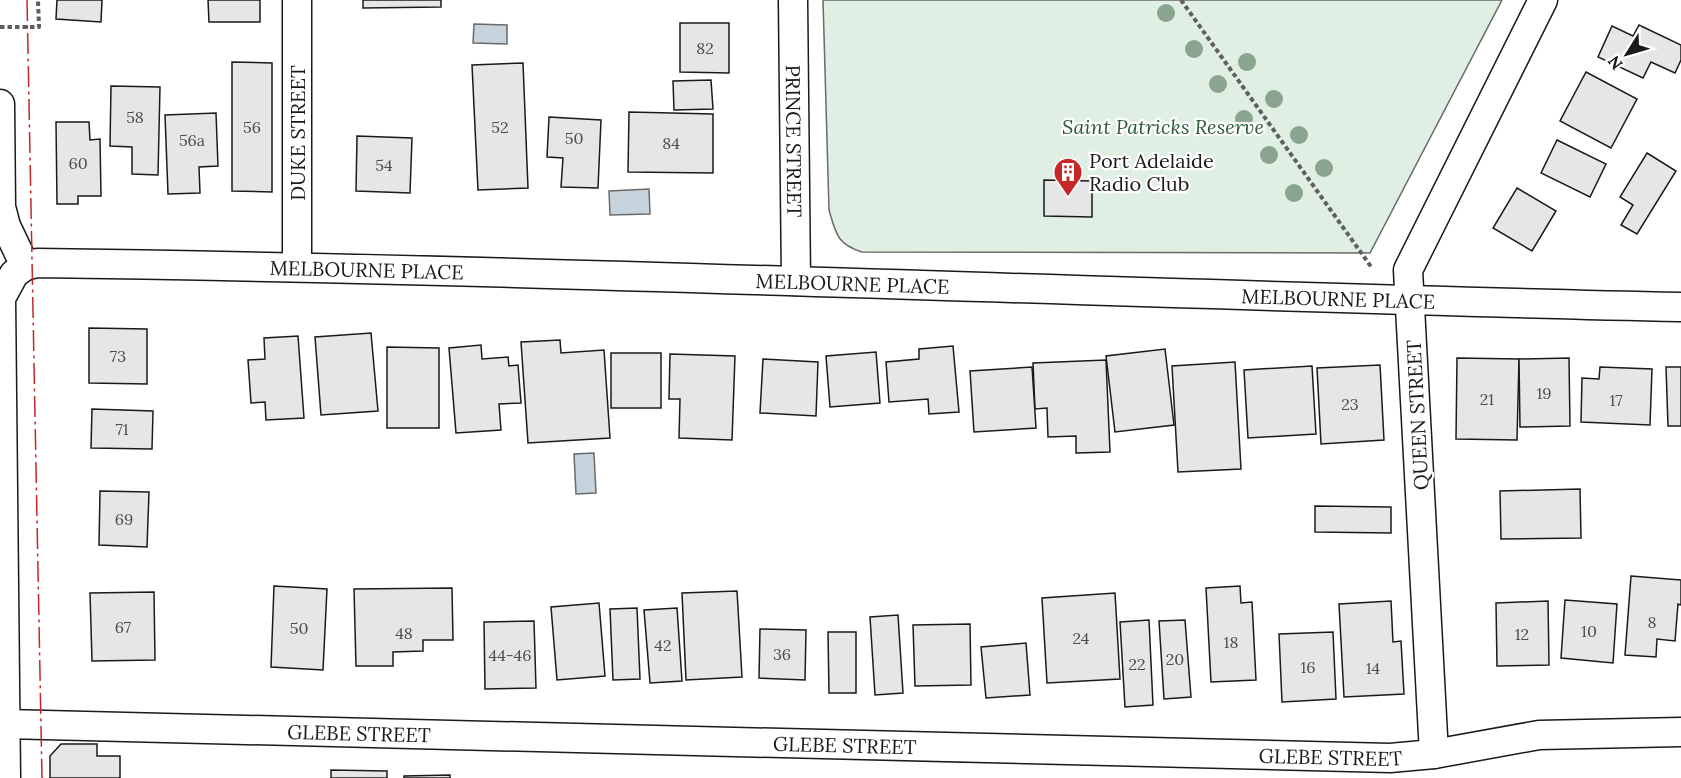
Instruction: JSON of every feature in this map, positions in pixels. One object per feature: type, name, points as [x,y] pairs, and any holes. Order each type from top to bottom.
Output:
[{"type":"street","name":"DUKE STREET","points":[[297,0],[297,266]]},
{"type":"street","name":"PRINCE STREET","points":[[794,0],[796,281]]},
{"type":"street","name":"QUEEN STREET","points":[[1434,754],[1407,270],[1543,0]]},
{"type":"street","points":[[0,104],[1,207],[6,226],[25,266],[14,274],[1,298],[6,778]]},
{"type":"street","name":"MELBOURNE PLACE","points":[[25,266],[38,263],[297,266],[1410,301],[1681,307]]},
{"type":"street","name":"GLEBE STREET","points":[[5,724],[1378,758],[1434,754],[1539,735],[1681,732]]},
{"type":"path","points":[[0,27],[39,27],[38,0]]},
{"type":"path","points":[[1181,0],[1372,270]]},
{"type":"green space","name":"Saint Patricks Reserve","points":[[823,0],[1502,0],[1370,253],[862,252],[854,249],[842,242],[829,210]]},
{"type":"shaded area","points":[[474,24],[507,25],[507,44],[473,43]]},
{"type":"shaded area","points":[[649,189],[650,214],[610,215],[609,191]]},
{"type":"shaded area","points":[[594,453],[596,493],[576,494],[574,454]]},
{"type":"building","points":[[57,0],[102,0],[101,22],[56,19]]},
{"type":"building","points":[[208,0],[260,0],[260,22],[209,22]]},
{"type":"building","points":[[363,0],[441,0],[441,7],[363,8]]},
{"type":"building","points":[[680,23],[729,23],[729,73],[680,72]]},
{"type":"building","points":[[1639,25],[1681,45],[1681,60],[1675,73],[1651,62],[1643,78],[1598,57],[1612,26],[1633,36]]},
{"type":"building","points":[[232,62],[272,63],[272,192],[232,191]]},
{"type":"building","points":[[523,63],[528,188],[478,190],[472,65]]},
{"type":"building","points":[[1586,72],[1637,99],[1611,148],[1560,121]]},
{"type":"building","points":[[711,80],[713,109],[674,110],[673,81]]},
{"type":"building","points":[[111,86],[160,87],[158,175],[132,174],[132,147],[110,146]]},
{"type":"building","points":[[629,112],[713,114],[713,173],[628,172]]},
{"type":"building","points":[[216,113],[218,166],[199,167],[200,193],[168,194],[165,115]]},
{"type":"building","points":[[549,117],[601,120],[598,188],[561,187],[563,158],[547,157]]},
{"type":"building","points":[[56,122],[89,122],[90,140],[100,139],[101,196],[78,196],[78,204],[57,204]]},
{"type":"building","points":[[357,136],[412,138],[410,193],[356,191]]},
{"type":"building","points":[[1557,140],[1606,164],[1590,197],[1541,173]]},
{"type":"building","points":[[1647,153],[1676,171],[1637,234],[1621,225],[1633,205],[1620,197]]},
{"type":"building","name":"Port Adelaide Radio Club","points":[[1044,180],[1092,181],[1092,217],[1044,216]]},
{"type":"building","points":[[1517,188],[1556,211],[1532,251],[1493,228]]},
{"type":"building","points":[[89,328],[147,329],[147,384],[89,383]]},
{"type":"building","points":[[371,333],[378,411],[321,415],[315,337]]},
{"type":"building","points":[[298,336],[304,418],[266,420],[265,402],[251,403],[248,360],[265,359],[264,338]]},
{"type":"building","points":[[560,340],[561,353],[604,350],[610,438],[528,443],[521,342]]},
{"type":"building","points":[[481,345],[482,359],[508,357],[509,366],[518,365],[521,403],[499,404],[501,430],[456,433],[449,348]]},
{"type":"building","points":[[953,346],[959,412],[929,414],[928,399],[889,402],[886,362],[919,359],[919,349]]},
{"type":"building","points":[[387,347],[439,348],[439,428],[387,428]]},
{"type":"building","points":[[1165,349],[1174,425],[1115,432],[1106,356]]},
{"type":"building","points":[[876,352],[880,403],[830,407],[826,356]]},
{"type":"building","points":[[611,353],[661,353],[661,408],[611,408]]},
{"type":"building","points":[[670,354],[735,356],[732,440],[679,438],[680,399],[669,399]]},
{"type":"building","points":[[1457,358],[1519,359],[1517,440],[1456,439]]},
{"type":"building","points":[[1569,358],[1570,426],[1520,427],[1519,359]]},
{"type":"building","points":[[763,359],[818,362],[816,416],[760,413]]},
{"type":"building","points":[[1106,360],[1110,452],[1076,453],[1076,436],[1048,437],[1047,408],[1035,409],[1033,363]]},
{"type":"building","points":[[1235,362],[1241,469],[1178,472],[1172,366]]},
{"type":"building","points":[[1380,365],[1384,440],[1321,444],[1317,368]]},
{"type":"building","points":[[1312,366],[1316,434],[1248,438],[1244,370]]},
{"type":"building","points":[[1032,367],[1036,428],[974,432],[970,371]]},
{"type":"building","points":[[1600,367],[1652,369],[1650,425],[1581,422],[1582,378],[1599,379]]},
{"type":"building","points":[[1666,367],[1681,367],[1681,426],[1668,426]]},
{"type":"building","points":[[92,409],[153,411],[152,449],[91,448]]},
{"type":"building","points":[[1580,489],[1581,538],[1501,539],[1500,491]]},
{"type":"building","points":[[100,491],[149,492],[147,547],[99,545]]},
{"type":"building","points":[[1315,506],[1391,507],[1391,533],[1315,532]]},
{"type":"building","points":[[1631,576],[1681,580],[1681,605],[1678,604],[1675,641],[1657,639],[1656,657],[1625,655]]},
{"type":"building","points":[[274,586],[327,589],[323,670],[271,667]]},
{"type":"building","points":[[1240,586],[1241,603],[1252,602],[1256,680],[1211,682],[1206,588]]},
{"type":"building","points":[[452,588],[453,640],[423,640],[423,651],[393,652],[393,666],[356,666],[354,589]]},
{"type":"building","points":[[737,591],[742,677],[686,680],[682,593]]},
{"type":"building","points":[[154,592],[155,660],[92,661],[90,593]]},
{"type":"building","points":[[1115,593],[1120,679],[1047,683],[1042,598]]},
{"type":"building","points":[[1565,600],[1617,604],[1613,663],[1561,658]]},
{"type":"building","points":[[1391,601],[1393,642],[1401,641],[1404,694],[1344,697],[1339,604]]},
{"type":"building","points":[[1548,601],[1549,665],[1497,666],[1496,603]]},
{"type":"building","points":[[599,603],[605,676],[557,680],[551,607]]},
{"type":"building","points":[[637,608],[640,679],[613,680],[610,609]]},
{"type":"building","points":[[677,608],[682,681],[650,683],[644,610]]},
{"type":"building","points":[[898,615],[903,693],[875,695],[870,617]]},
{"type":"building","points":[[1149,620],[1153,705],[1125,707],[1120,622]]},
{"type":"building","points":[[1185,620],[1191,697],[1164,699],[1159,621]]},
{"type":"building","points":[[534,621],[536,688],[485,689],[484,622]]},
{"type":"building","points":[[970,624],[971,685],[915,686],[913,625]]},
{"type":"building","points":[[760,629],[806,630],[805,680],[759,678]]},
{"type":"building","points":[[828,632],[856,632],[856,693],[829,693]]},
{"type":"building","points":[[1333,632],[1336,699],[1282,702],[1279,634]]},
{"type":"building","points":[[1026,643],[1030,695],[986,698],[981,647]]},
{"type":"building","points":[[61,744],[97,744],[97,756],[120,756],[120,778],[50,778],[50,756]]},
{"type":"building","points":[[331,770],[387,771],[387,778],[331,778]]},
{"type":"building","points":[[450,775],[450,778],[404,778],[404,776]]},
{"type":"power","points":[[27,0],[42,778]]},
{"type":"place","name":"Port Adelaide Radio Club","points":[[1068,198]]}]
